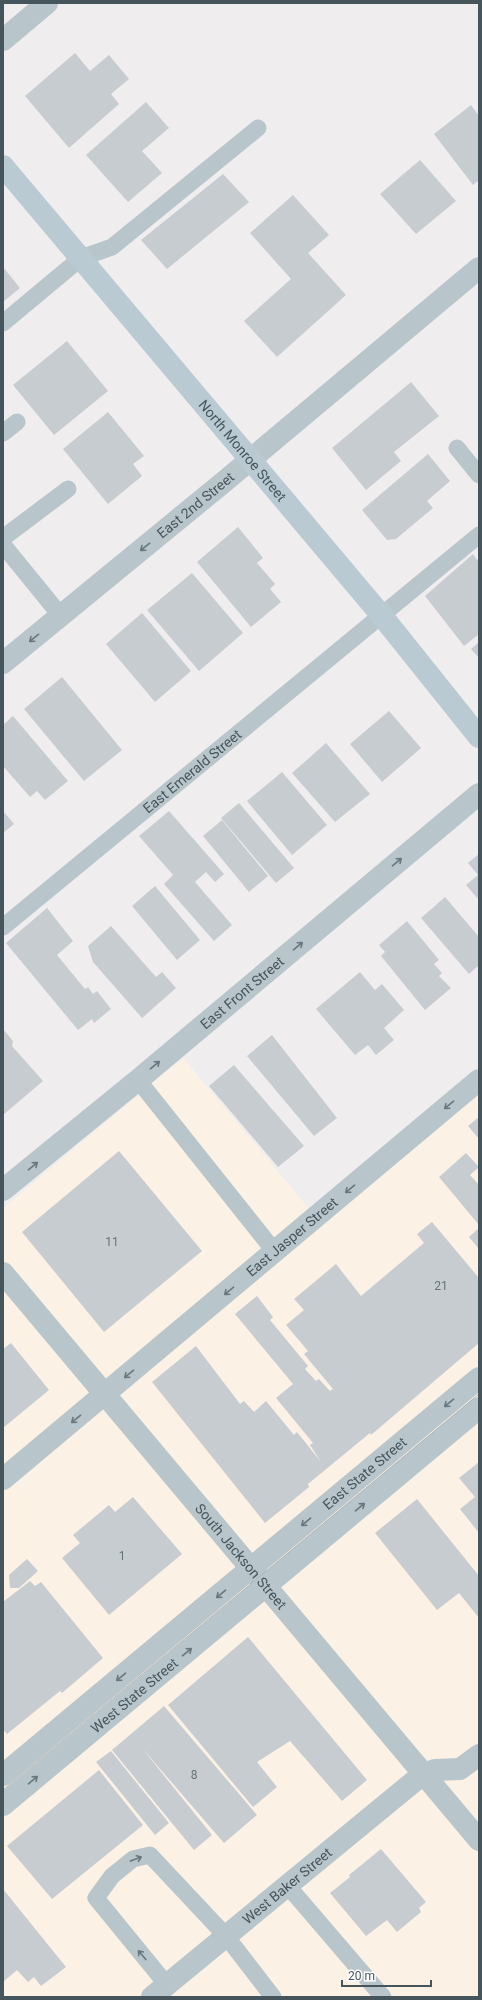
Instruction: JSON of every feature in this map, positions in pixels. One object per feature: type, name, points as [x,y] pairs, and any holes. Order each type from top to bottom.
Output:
[{"type":"main road","name":"North Monroe Street","points":[[3,166],[382,616],[479,737]]},
{"type":"street","points":[[3,40],[47,3]]},
{"type":"street","name":"East 2nd Street","points":[[3,663],[251,459],[479,268]]},
{"type":"street","name":"East Front Street","points":[[3,1190],[138,1080],[479,794]]},
{"type":"street","name":"East Jasper Street","points":[[3,1479],[479,1080]]},
{"type":"street","name":"South Jackson Street","points":[[3,1273],[479,1840]]},
{"type":"street","name":"East State Street","points":[[251,1569],[479,1378]]},
{"type":"street","name":"East State Street","points":[[266,1586],[479,1408]]},
{"type":"street","name":"West State Street","points":[[3,1775],[251,1569]]},
{"type":"street","name":"West State Street","points":[[3,1805],[266,1586]]},
{"type":"street","points":[[423,1774],[435,1770],[460,1769],[479,1755]]},
{"type":"street","name":"West Baker Street","points":[[159,1991],[423,1774]]},
{"type":"lane","points":[[3,323],[81,258],[112,247],[258,128]]},
{"type":"lane","points":[[3,433],[17,422]]},
{"type":"lane","points":[[457,448],[479,475]]},
{"type":"lane","points":[[3,538],[68,488]]},
{"type":"lane","name":"East Emerald Street","points":[[3,927],[382,616],[479,534]]},
{"type":"lane","points":[[3,545],[61,616]]},
{"type":"lane","points":[[138,1080],[275,1252]]},
{"type":"lane","points":[[159,1991],[96,1898],[112,1876],[133,1859],[150,1855],[226,1936],[273,1997]]},
{"type":"lane","points":[[287,1885],[383,1997]]},
{"type":"shaded area","points":[[183,1058],[311,1211],[479,1071],[479,1997],[3,1997],[3,1208]]},
{"type":"building","points":[[75,53],[90,71],[109,55],[129,79],[111,94],[119,104],[69,148],[25,96]]},
{"type":"building","points":[[146,102],[169,128],[142,151],[162,173],[128,202],[86,155]]},
{"type":"building","points":[[471,105],[479,116],[479,180],[473,185],[434,134]]},
{"type":"building","points":[[420,160],[456,201],[416,234],[380,194]]},
{"type":"building","points":[[223,174],[249,202],[167,269],[141,240]]},
{"type":"building","points":[[293,195],[329,235],[308,253],[346,295],[277,357],[244,321],[291,279],[250,233]]},
{"type":"building","points":[[3,267],[20,288],[3,302]]},
{"type":"building","points":[[67,341],[108,391],[54,435],[13,385]]},
{"type":"building","points":[[411,382],[439,416],[394,452],[401,461],[366,490],[332,448]]},
{"type":"building","points":[[108,412],[144,456],[133,464],[142,476],[108,504],[63,449]]},
{"type":"building","points":[[428,454],[450,481],[427,501],[433,508],[396,539],[387,540],[362,510]]},
{"type":"building","points":[[238,527],[263,558],[257,563],[275,584],[270,589],[281,602],[251,627],[197,562]]},
{"type":"building","points":[[473,554],[477,560],[479,558],[479,634],[464,646],[425,596]]},
{"type":"building","points":[[192,573],[243,633],[199,671],[147,610]]},
{"type":"building","points":[[142,613],[191,671],[155,702],[106,644]]},
{"type":"building","points":[[479,642],[479,658],[471,649]]},
{"type":"building","points":[[62,677],[122,750],[84,781],[24,709]]},
{"type":"building","points":[[389,711],[421,748],[382,782],[350,744]]},
{"type":"building","points":[[13,716],[68,781],[45,800],[37,791],[30,797],[3,766],[3,725]]},
{"type":"building","points":[[326,743],[370,794],[335,822],[292,773]]},
{"type":"building","points":[[282,772],[327,825],[292,855],[247,801]]},
{"type":"building","points":[[239,803],[294,868],[276,883],[221,818]]},
{"type":"building","points":[[3,811],[14,824],[3,833]]},
{"type":"building","points":[[169,811],[224,874],[215,882],[206,872],[195,882],[232,925],[214,941],[164,884],[173,875],[139,836]]},
{"type":"building","points":[[222,820],[268,876],[249,892],[203,836]]},
{"type":"building","points":[[479,854],[479,900],[466,885],[478,875],[468,863]]},
{"type":"building","points":[[155,886],[200,940],[177,960],[132,906]]},
{"type":"building","points":[[445,897],[479,937],[479,965],[469,974],[421,918]]},
{"type":"building","points":[[47,908],[73,941],[57,955],[85,989],[88,987],[93,994],[97,991],[111,1009],[94,1023],[92,1019],[78,1030],[6,943]]},
{"type":"building","points":[[407,921],[439,960],[434,964],[442,973],[439,976],[451,988],[425,1010],[381,956],[385,952],[379,945]]},
{"type":"building","points":[[111,926],[156,977],[162,972],[176,988],[142,1018],[93,962],[88,946]]},
{"type":"building","points":[[360,972],[375,990],[382,984],[404,1010],[384,1028],[394,1040],[376,1055],[368,1045],[355,1055],[316,1009]]},
{"type":"building","points":[[3,1029],[13,1041],[12,1046],[43,1081],[3,1115]]},
{"type":"building","points":[[272,1035],[337,1118],[314,1136],[247,1056]]},
{"type":"building","points":[[234,1065],[304,1146],[278,1167],[209,1086]]},
{"type":"building","points":[[479,1117],[479,1139],[468,1126]]},
{"type":"building","points":[[119,1151],[202,1251],[104,1332],[22,1232]]},
{"type":"building","points":[[466,1153],[479,1167],[470,1175],[479,1185],[479,1225],[439,1177]]},
{"type":"building","points":[[432,1222],[479,1278],[479,1343],[371,1435],[370,1433],[308,1484],[309,1487],[265,1523],[152,1382],[196,1346],[240,1404],[244,1401],[254,1412],[266,1401],[294,1435],[297,1432],[321,1462],[310,1445],[313,1443],[276,1398],[293,1384],[235,1314],[257,1296],[273,1317],[270,1320],[308,1366],[305,1369],[316,1381],[319,1379],[330,1391],[333,1389],[304,1354],[308,1351],[286,1325],[304,1310],[294,1299],[336,1264],[361,1296],[424,1243],[417,1234]]},
{"type":"building","points":[[479,1228],[479,1249],[469,1237]]},
{"type":"building","points":[[11,1343],[49,1390],[3,1428],[3,1349]]},
{"type":"building","points":[[479,1462],[479,1533],[460,1509],[475,1497],[459,1478]]},
{"type":"building","points":[[133,1497],[182,1554],[109,1615],[62,1558],[80,1543],[73,1535],[109,1505],[115,1512]]},
{"type":"building","points":[[417,1499],[479,1576],[479,1618],[459,1593],[437,1610],[375,1533]]},
{"type":"building","points":[[27,1559],[38,1571],[19,1588],[10,1588],[9,1575]]},
{"type":"building","points":[[30,1581],[35,1586],[41,1582],[103,1658],[62,1693],[60,1691],[7,1734],[3,1729],[3,1602]]},
{"type":"building","points":[[248,1637],[367,1780],[342,1801],[290,1741],[257,1762],[277,1787],[253,1807],[168,1705]]},
{"type":"building","points":[[164,1706],[257,1815],[224,1843],[141,1747],[212,1835],[194,1850],[112,1750]]},
{"type":"building","points":[[111,1751],[169,1823],[155,1835],[96,1762]]},
{"type":"building","points":[[99,1770],[143,1825],[52,1899],[7,1846]]},
{"type":"building","points":[[381,1849],[426,1902],[419,1908],[421,1912],[397,1932],[387,1920],[366,1936],[330,1893],[350,1877],[349,1875]]},
{"type":"building","points":[[3,1889],[66,1967],[41,1986],[34,1977],[28,1982],[17,1970],[3,1982]]},
{"type":"tram line","points":[[3,1790],[479,1394]]}]
